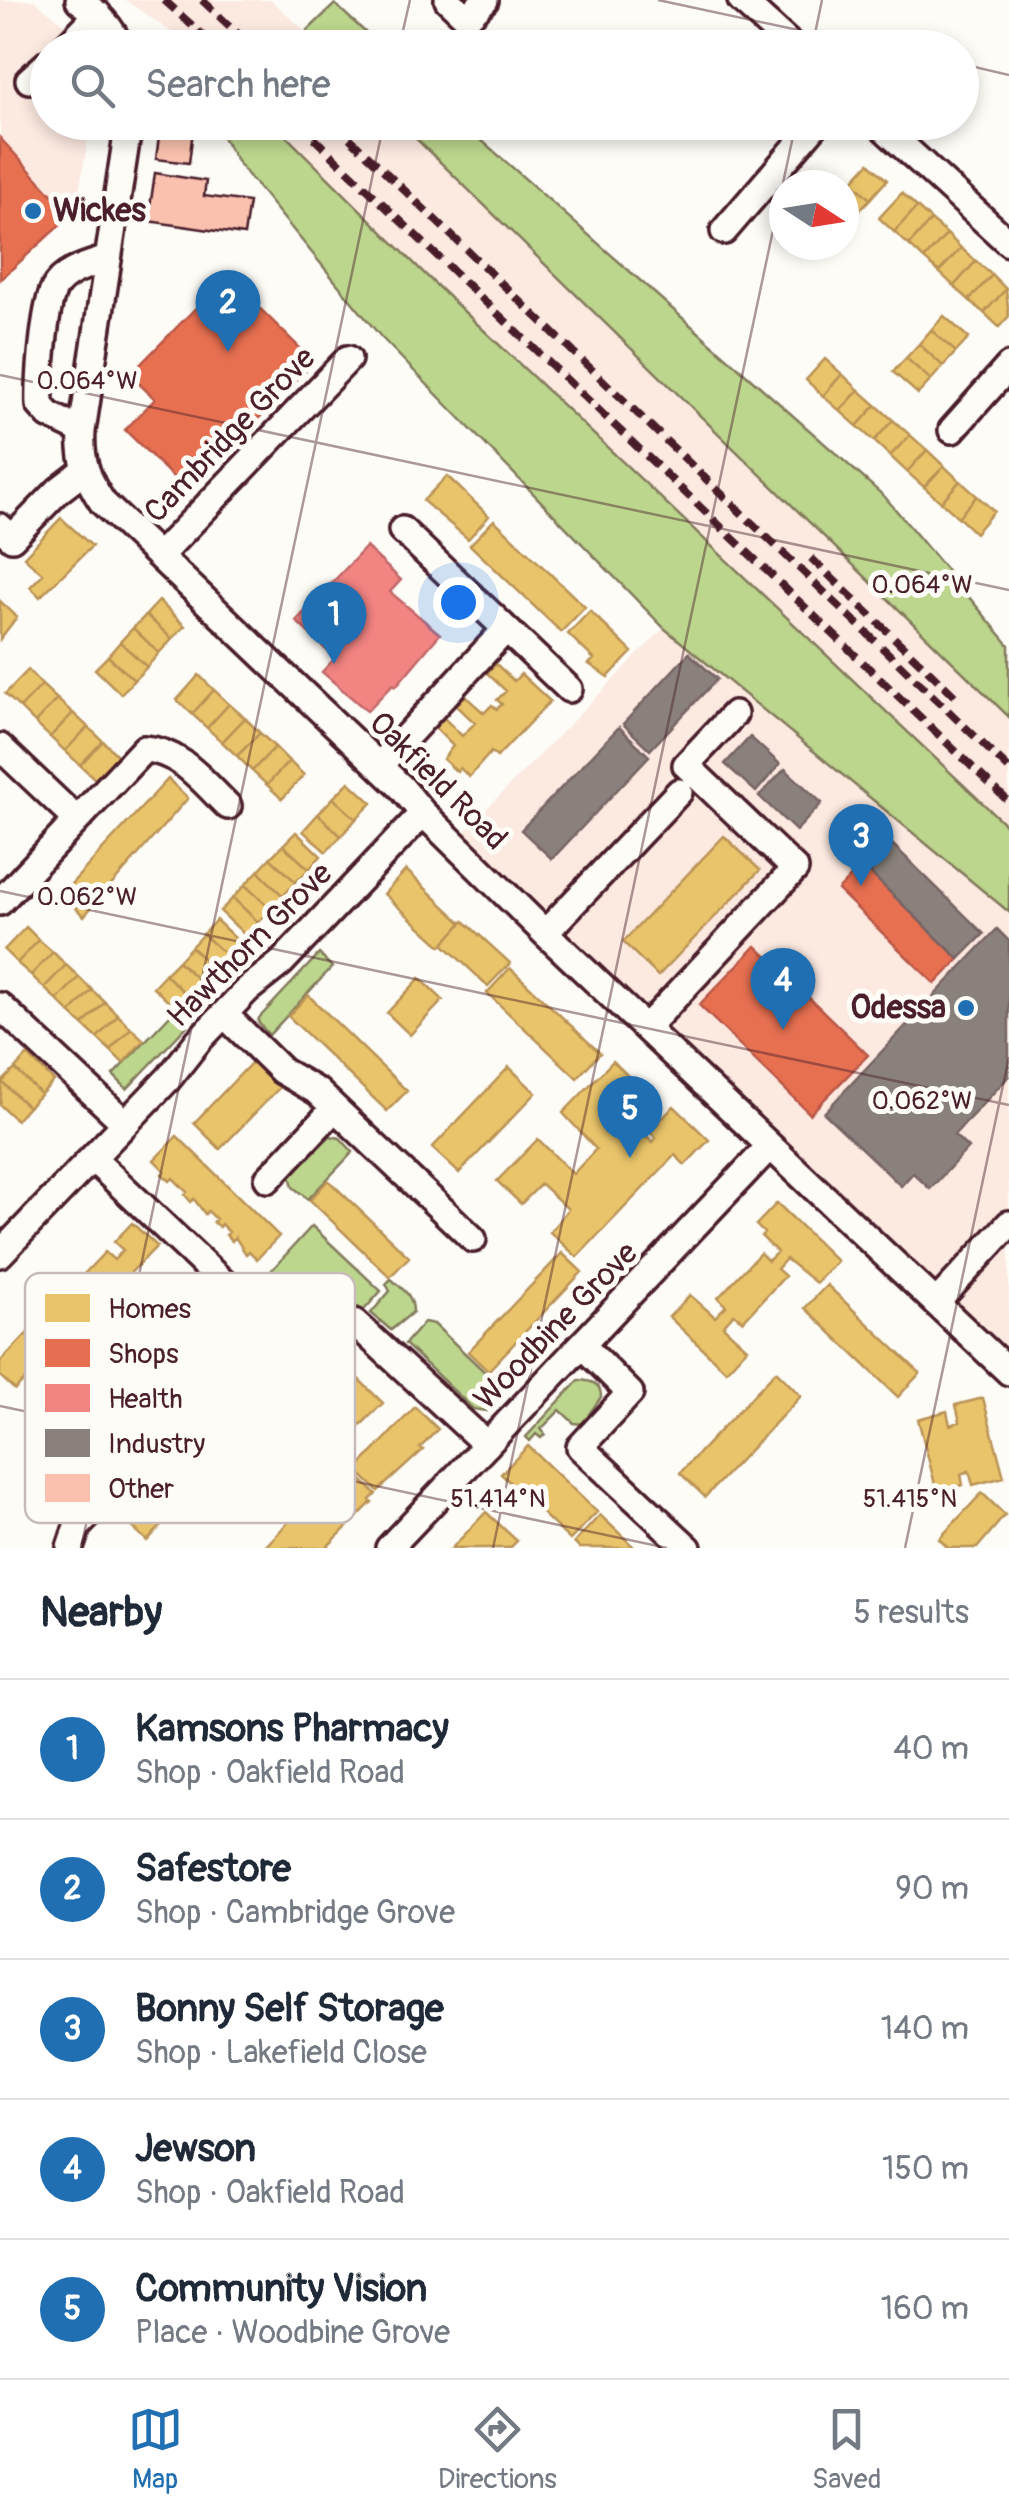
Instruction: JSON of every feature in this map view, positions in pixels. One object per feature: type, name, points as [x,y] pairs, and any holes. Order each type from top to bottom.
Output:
[{"type":"street","points":[[448,0],[467,18],[485,0]]},
{"type":"street","points":[[740,0],[774,30]]},
{"type":"street","points":[[76,30],[89,7],[111,30]]},
{"type":"street","name":"Oakfield Road","points":[[126,140],[82,431],[89,484],[103,503],[379,766],[545,932],[1009,1372]]},
{"type":"street","points":[[724,230],[802,140]]},
{"type":"street","points":[[897,140],[1009,243]]},
{"type":"street","points":[[82,431],[49,415],[40,405],[38,377],[54,287],[75,270],[107,259]]},
{"type":"street","name":"Cambridge Grove","points":[[158,556],[348,360]]},
{"type":"street","points":[[952,430],[1009,366]]},
{"type":"street","points":[[0,527],[12,538],[59,490],[85,470]]},
{"type":"street","points":[[402,530],[569,690]]},
{"type":"street","points":[[379,766],[506,630]]},
{"type":"street","points":[[646,1028],[795,869],[686,765],[734,714]]},
{"type":"street","points":[[0,748],[77,820]]},
{"type":"street","points":[[0,902],[144,749],[164,750],[177,758],[228,806]]},
{"type":"street","points":[[545,932],[679,792]]},
{"type":"street","name":"Hawthorn Grove","points":[[0,1254],[246,990],[281,963],[422,813]]},
{"type":"street","points":[[0,1006],[125,1123]]},
{"type":"street","points":[[224,1014],[282,1071],[318,1092],[473,1239]]},
{"type":"street","points":[[268,1179],[334,1110]]},
{"type":"street","name":"Woodbine Grove","points":[[389,1548],[770,1147]]},
{"type":"street","points":[[92,1158],[212,1273]]},
{"type":"street","points":[[936,1303],[1009,1224]]},
{"type":"street","points":[[355,1323],[487,1446]]},
{"type":"street","points":[[582,1345],[630,1393],[580,1446],[688,1548]]},
{"type":"street","points":[[70,1548],[82,1523]]},
{"type":"shaded area","points":[[0,0],[34,0],[72,30],[30,30],[30,140],[88,140],[79,191],[63,206],[71,215],[0,280]]},
{"type":"shaded area","points":[[125,0],[271,0],[304,30],[168,30]]},
{"type":"shaded area","points":[[290,140],[417,140],[1009,717],[1009,828],[434,283]]},
{"type":"shaded area","points":[[664,628],[1009,912],[1009,1356],[459,837]]},
{"type":"green space","points":[[335,4],[363,30],[308,30]]},
{"type":"green space","points":[[224,140],[290,140],[434,283],[1009,828],[1009,912],[664,628],[381,337],[239,164]]},
{"type":"green space","points":[[417,140],[481,140],[885,497],[1009,645],[1009,717]]},
{"type":"green space","points":[[319,954],[332,967],[269,1035],[259,1018]]},
{"type":"green space","points":[[173,1012],[187,1026],[127,1089],[113,1075]]},
{"type":"green space","points":[[330,1136],[340,1138],[353,1152],[308,1199],[293,1187],[290,1175]]},
{"type":"green space","points":[[312,1226],[381,1291],[364,1310],[355,1307],[355,1273],[271,1271]]},
{"type":"green space","points":[[391,1279],[409,1297],[413,1312],[391,1330],[371,1313],[390,1291],[386,1284]]},
{"type":"green space","points":[[424,1322],[434,1324],[505,1391],[487,1411],[473,1409],[405,1344]]},
{"type":"green space","points":[[579,1380],[592,1382],[599,1389],[601,1397],[589,1414],[592,1417],[582,1424],[574,1423],[560,1410],[541,1429],[545,1434],[541,1438],[536,1434],[530,1441],[526,1437]]},
{"type":"building: Homes","points":[[869,163],[887,180],[870,199],[859,189],[859,174]]},
{"type":"building: Homes","points":[[859,189],[870,199],[859,211]]},
{"type":"building: Homes","points":[[902,193],[917,207],[894,232],[879,218]]},
{"type":"building: Homes","points":[[917,207],[931,220],[909,245],[894,232]]},
{"type":"building: Homes","points":[[931,220],[947,234],[924,259],[909,245]]},
{"type":"building: Homes","points":[[947,234],[961,248],[939,272],[924,259]]},
{"type":"building: Homes","points":[[961,248],[976,261],[954,286],[939,272]]},
{"type":"building: Homes","points":[[976,261],[992,275],[969,300],[954,286]]},
{"type":"building: Homes","points":[[992,275],[1006,289],[984,313],[969,300]]},
{"type":"building: Homes","points":[[1006,289],[1009,316],[999,327],[984,313]]},
{"type":"building: Homes","points":[[944,316],[969,338],[956,352],[931,330]]},
{"type":"building: Homes","points":[[931,330],[956,352],[943,366],[919,344]]},
{"type":"building: Homes","points":[[919,344],[943,366],[931,380],[906,358]]},
{"type":"building: Homes","points":[[906,358],[931,380],[918,394],[893,372]]},
{"type":"building: Homes","points":[[825,359],[842,374],[823,396],[806,380]]},
{"type":"building: Homes","points":[[842,374],[859,390],[840,411],[823,396]]},
{"type":"building: Homes","points":[[859,390],[876,405],[857,426],[840,411]]},
{"type":"building: Homes","points":[[876,405],[893,420],[874,441],[857,426]]},
{"type":"building: Homes","points":[[893,420],[910,435],[890,456],[874,441]]},
{"type":"building: Homes","points":[[910,435],[927,450],[907,472],[890,456]]},
{"type":"building: Homes","points":[[927,450],[944,466],[924,487],[907,472]]},
{"type":"building: Homes","points":[[944,466],[960,481],[941,502],[924,487]]},
{"type":"building: Homes","points":[[447,476],[489,516],[468,539],[423,501]]},
{"type":"building: Homes","points":[[960,481],[977,496],[958,517],[941,502]]},
{"type":"building: Homes","points":[[977,496],[994,511],[975,533],[958,517]]},
{"type":"building: Homes","points":[[61,518],[92,546],[40,597],[30,587],[43,574],[24,557]]},
{"type":"building: Homes","points":[[494,520],[585,607],[561,632],[470,545]]},
{"type":"building: Homes","points":[[0,601],[17,617],[0,639]]},
{"type":"building: Homes","points":[[159,601],[185,626],[172,639],[146,615]]},
{"type":"building: Homes","points":[[590,611],[632,652],[608,677],[589,664],[594,659],[568,634]]},
{"type":"building: Homes","points":[[146,615],[172,639],[159,653],[133,628]]},
{"type":"building: Homes","points":[[133,628],[159,653],[147,667],[120,642]]},
{"type":"building: Homes","points":[[120,642],[147,667],[134,680],[108,656]]},
{"type":"building: Homes","points":[[108,656],[134,680],[121,694],[95,669]]},
{"type":"building: Homes","points":[[496,664],[514,681],[521,674],[550,701],[497,757],[491,752],[469,777],[443,759],[453,746],[435,728],[444,718],[462,736],[475,723],[456,705],[465,696],[484,713],[492,705],[497,709],[502,704],[497,700],[506,691],[487,673]]},
{"type":"building: Homes","points":[[28,670],[42,685],[20,708],[5,694]]},
{"type":"building: Homes","points":[[199,675],[214,690],[192,714],[177,700]]},
{"type":"building: Homes","points":[[42,685],[57,699],[35,723],[20,708]]},
{"type":"building: Homes","points":[[214,690],[229,704],[207,728],[192,714]]},
{"type":"building: Homes","points":[[57,699],[73,713],[50,737],[35,723]]},
{"type":"building: Homes","points":[[229,704],[245,718],[222,742],[207,728]]},
{"type":"building: Homes","points":[[73,713],[88,727],[65,751],[50,737]]},
{"type":"building: Homes","points":[[245,718],[260,733],[237,756],[222,742]]},
{"type":"building: Homes","points":[[88,727],[103,741],[80,765],[65,751]]},
{"type":"building: Homes","points":[[260,733],[275,747],[252,771],[237,756]]},
{"type":"building: Homes","points":[[103,741],[118,756],[95,779],[80,765]]},
{"type":"building: Homes","points":[[275,747],[289,761],[267,785],[252,771]]},
{"type":"building: Homes","points":[[289,761],[304,775],[282,799],[267,785]]},
{"type":"building: Homes","points":[[168,779],[188,798],[84,916],[61,895]]},
{"type":"building: Homes","points":[[349,782],[372,803],[356,819],[333,798]]},
{"type":"building: Homes","points":[[333,798],[356,819],[341,836],[318,814]]},
{"type":"building: Homes","points":[[318,814],[341,836],[326,852],[303,831]]},
{"type":"building: Homes","points":[[296,832],[321,856],[309,869],[283,845]]},
{"type":"building: Homes","points":[[724,836],[760,870],[658,976],[623,942]]},
{"type":"building: Homes","points":[[283,845],[309,869],[296,882],[270,858]]},
{"type":"building: Homes","points":[[270,858],[296,882],[283,896],[258,871]]},
{"type":"building: Homes","points":[[406,870],[462,923],[441,946],[384,894]]},
{"type":"building: Homes","points":[[258,871],[283,896],[271,909],[245,885]]},
{"type":"building: Homes","points":[[245,885],[271,909],[258,922],[233,898]]},
{"type":"building: Homes","points":[[233,898],[258,922],[246,936],[220,911]]},
{"type":"building: Homes","points":[[216,920],[239,942],[226,955],[203,934]]},
{"type":"building: Homes","points":[[464,921],[510,963],[488,986],[443,944]]},
{"type":"building: Homes","points":[[26,927],[39,940],[17,963],[4,950]]},
{"type":"building: Homes","points":[[203,934],[226,955],[214,969],[191,947]]},
{"type":"building: Homes","points":[[39,940],[53,952],[31,975],[17,963]]},
{"type":"building: Homes","points":[[191,947],[214,969],[201,982],[178,961]]},
{"type":"building: Homes","points":[[53,952],[66,965],[44,988],[31,975]]},
{"type":"building: Homes","points":[[178,961],[201,982],[188,996],[165,974]]},
{"type":"building: Homes","points":[[66,965],[79,977],[57,1000],[44,988]]},
{"type":"building: Homes","points":[[510,968],[600,1053],[577,1078],[487,993]]},
{"type":"building: Homes","points":[[165,974],[188,996],[176,1009],[153,987]]},
{"type":"building: Homes","points":[[79,977],[92,990],[70,1013],[57,1000]]},
{"type":"building: Homes","points":[[420,978],[443,1000],[410,1035],[387,1013]]},
{"type":"building: Homes","points":[[92,990],[105,1002],[83,1025],[70,1013]]},
{"type":"building: Homes","points":[[308,995],[407,1091],[387,1111],[288,1016]]},
{"type":"building: Homes","points":[[105,1002],[118,1015],[97,1038],[83,1025]]},
{"type":"building: Homes","points":[[118,1015],[131,1028],[110,1050],[97,1038]]},
{"type":"building: Homes","points":[[131,1028],[144,1040],[123,1063],[110,1050]]},
{"type":"building: Homes","points":[[28,1055],[54,1081],[41,1094],[15,1069]]},
{"type":"building: Homes","points":[[255,1059],[282,1085],[220,1149],[194,1123]]},
{"type":"building: Homes","points":[[613,1061],[650,1098],[635,1114],[645,1124],[639,1129],[653,1142],[656,1138],[650,1132],[674,1106],[709,1140],[685,1165],[675,1155],[577,1257],[550,1232],[568,1209],[541,1184],[521,1204],[497,1181],[538,1139],[573,1174],[596,1149],[563,1113]]},
{"type":"building: Homes","points":[[509,1067],[536,1093],[459,1173],[432,1148]]},
{"type":"building: Homes","points":[[15,1069],[41,1094],[28,1107],[2,1082]]},
{"type":"building: Homes","points":[[2,1082],[28,1107],[16,1120],[0,1105]]},
{"type":"building: Homes","points":[[177,1136],[279,1236],[257,1259],[249,1251],[246,1254],[235,1237],[232,1241],[226,1235],[229,1232],[213,1222],[216,1219],[208,1211],[205,1214],[194,1199],[191,1202],[173,1178],[170,1181],[162,1174],[165,1171],[154,1160]]},
{"type":"building: Homes","points":[[328,1180],[409,1257],[390,1277],[310,1200]]},
{"type":"building: Homes","points":[[777,1203],[837,1261],[816,1283],[786,1259],[777,1269],[785,1276],[743,1321],[734,1314],[723,1326],[747,1348],[726,1371],[669,1317],[690,1295],[715,1317],[726,1306],[718,1298],[760,1253],[768,1261],[777,1252],[756,1225]]},
{"type":"building: Homes","points":[[132,1223],[157,1246],[130,1273],[85,1273],[105,1252],[114,1260],[123,1250],[114,1242]]},
{"type":"building: Homes","points":[[562,1253],[582,1272],[488,1371],[468,1352]]},
{"type":"building: Homes","points":[[827,1285],[920,1373],[898,1397],[805,1308]]},
{"type":"building: Homes","points":[[25,1336],[25,1380],[15,1390],[0,1376],[0,1362]]},
{"type":"building: Homes","points":[[776,1371],[801,1396],[705,1497],[680,1473]]},
{"type":"building: Homes","points":[[355,1376],[383,1403],[361,1425],[355,1419]]},
{"type":"building: Homes","points":[[983,1398],[1004,1477],[973,1485],[969,1471],[961,1474],[963,1485],[937,1492],[918,1419],[947,1411],[950,1425],[960,1422],[956,1405]]},
{"type":"building: Homes","points":[[415,1407],[438,1429],[420,1448],[423,1450],[378,1491],[356,1470]]},
{"type":"building: Homes","points":[[528,1446],[597,1512],[570,1540],[501,1474]]},
{"type":"building: Homes","points":[[355,1474],[376,1494],[355,1519]]},
{"type":"building: Homes","points":[[982,1493],[1005,1515],[977,1548],[948,1548],[939,1539]]},
{"type":"building: Homes","points":[[486,1512],[517,1541],[510,1548],[452,1548]]},
{"type":"building: Homes","points":[[600,1515],[635,1548],[579,1548],[574,1543]]},
{"type":"building: Homes","points":[[128,1523],[164,1523],[147,1541]]},
{"type":"building: Homes","points":[[287,1523],[351,1523],[326,1548],[264,1548]]},
{"type":"building: Shops","name":"Wickes","points":[[0,138],[71,215],[0,280]]},
{"type":"building: Shops","points":[[227,276],[314,362],[187,491],[125,430],[155,399],[130,375]]},
{"type":"building: Shops","points":[[862,865],[959,959],[935,984],[838,890]]},
{"type":"building: Shops","points":[[756,946],[868,1055],[810,1114],[699,1005]]},
{"type":"building: Health","points":[[366,547],[401,580],[390,592],[440,634],[396,686],[393,684],[367,711],[322,672],[335,658],[296,621]]},
{"type":"building: Industry","points":[[689,653],[717,679],[650,750],[623,724]]},
{"type":"building: Industry","points":[[619,727],[649,756],[552,859],[521,830]]},
{"type":"building: Industry","points":[[750,737],[780,764],[756,792],[725,764]]},
{"type":"building: Industry","points":[[785,769],[822,803],[796,831],[759,796]]},
{"type":"building: Industry","points":[[887,839],[984,934],[959,959],[862,865]]},
{"type":"building: Industry","name":"Odessa","points":[[997,929],[1009,941],[1009,1076],[954,1135],[968,1148],[930,1189],[913,1173],[901,1186],[824,1113]]},
{"type":"building: Other","points":[[159,140],[192,140],[189,163],[156,159]]},
{"type":"building: Other","points":[[155,173],[206,181],[204,196],[249,202],[244,235],[148,221]]},
{"type":"railway","points":[[164,0],[197,30]]},
{"type":"railway","points":[[202,0],[234,30]]},
{"type":"railway","points":[[316,140],[1009,802]]},
{"type":"railway","points":[[352,140],[1009,769]]},
{"type":"railway","points":[[811,558],[959,700]]},
{"type":"place","name":"Wickes","points":[[33,211]]},
{"type":"place","name":"Safestore","points":[[228,352]]},
{"type":"place","name":"Kamsons Pharmacy","points":[[334,664]]},
{"type":"place","name":"Bonny Self Storage","points":[[861,886]]},
{"type":"place","name":"Odessa","points":[[966,1008]]},
{"type":"place","name":"Jewson","points":[[783,1030]]},
{"type":"place","name":"Community Vision","points":[[630,1158]]}]
